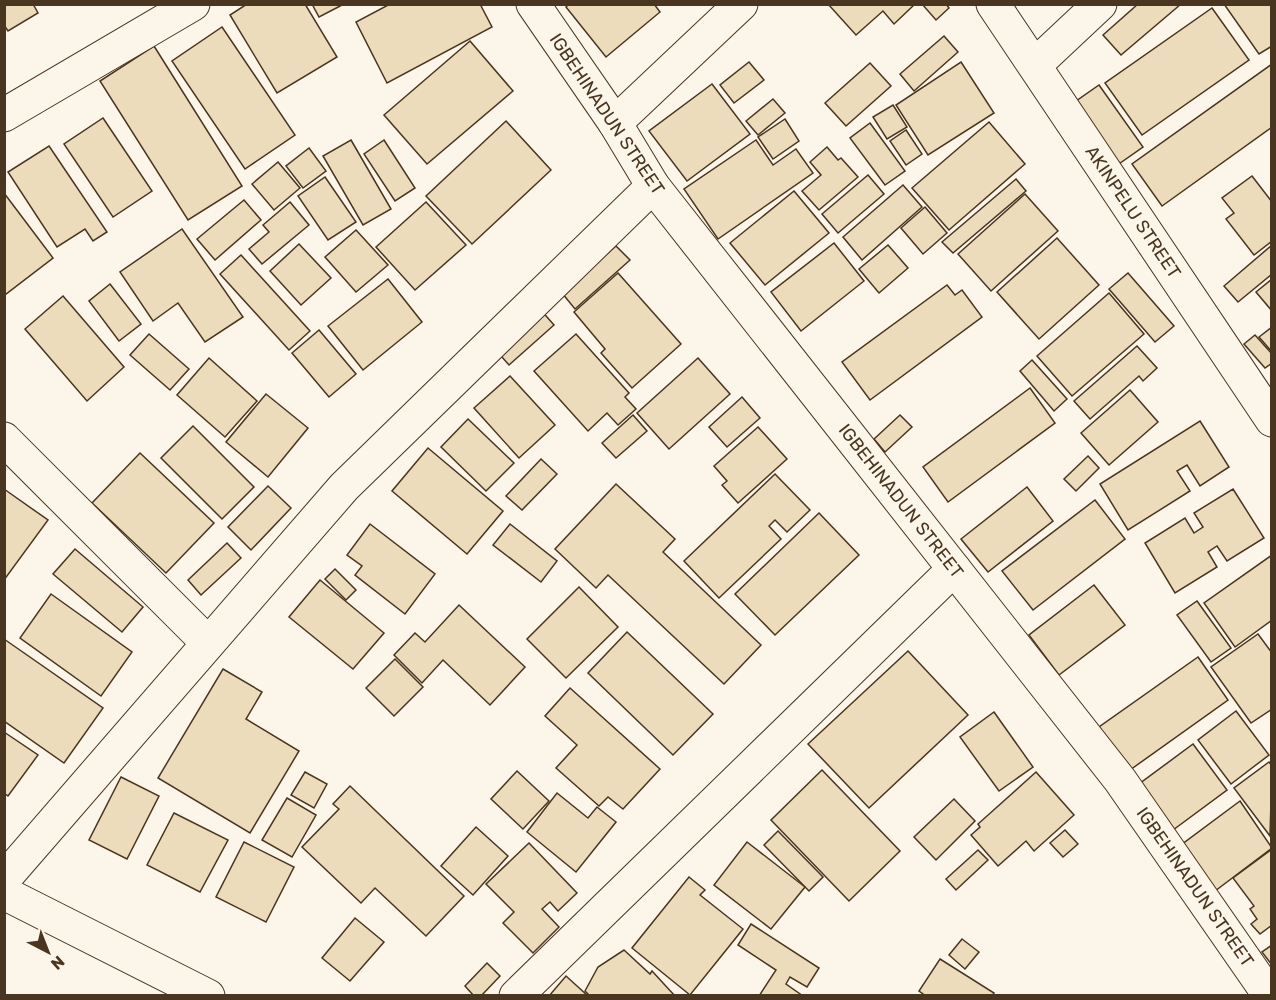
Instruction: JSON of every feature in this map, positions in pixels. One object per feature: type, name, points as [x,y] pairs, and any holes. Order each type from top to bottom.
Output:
[{"type":"main road","points":[[4,115],[193,4]]},
{"type":"main road","name":"IGBEHINADUN STREET","points":[[533,4],[615,123],[653,186],[1120,780],[1270,996]]},
{"type":"main road","points":[[615,123],[741,4]]},
{"type":"main road","name":"AKINPELU STREET","points":[[993,4],[1272,420]]},
{"type":"main road","points":[[1035,65],[1100,4]]},
{"type":"main road","points":[[4,879],[344,487],[653,186]]},
{"type":"main road","points":[[4,439],[208,643]]},
{"type":"main road","points":[[516,996],[954,569]]},
{"type":"main road","points":[[4,893],[208,996]]},
{"type":"building","points":[[4,4],[33,4],[38,13],[8,31],[4,25]]},
{"type":"building","points":[[247,4],[305,4],[337,57],[277,93],[230,15]]},
{"type":"building","points":[[312,4],[344,4],[319,17]]},
{"type":"building","points":[[390,4],[480,4],[492,27],[387,83],[356,22]]},
{"type":"building","points":[[569,4],[654,4],[660,12],[606,57],[566,7]]},
{"type":"building","points":[[828,4],[915,4],[894,24],[883,11],[856,35]]},
{"type":"building","points":[[922,4],[946,4],[949,8],[936,20]]},
{"type":"building","points":[[1138,4],[1181,4],[1121,55],[1103,35]]},
{"type":"building","points":[[1224,4],[1271,4],[1272,46],[1259,54]]},
{"type":"building","points":[[1212,8],[1249,60],[1142,135],[1105,83]]},
{"type":"building","points":[[222,27],[295,135],[245,169],[172,61]]},
{"type":"building","points":[[944,36],[958,52],[914,91],[900,74]]},
{"type":"building","points":[[470,41],[513,91],[427,164],[384,115]]},
{"type":"building","points":[[154,46],[242,186],[188,220],[100,81]]},
{"type":"building","points":[[749,62],[764,80],[734,103],[720,85]]},
{"type":"building","points":[[961,62],[994,113],[928,155],[896,105]]},
{"type":"building","points":[[870,63],[891,86],[846,126],[825,103]]},
{"type":"building","points":[[1272,64],[1272,127],[1162,206],[1132,164]]},
{"type":"building","points":[[712,84],[750,134],[687,181],[649,131]]},
{"type":"building","points":[[1099,85],[1143,147],[1113,168],[1069,106]]},
{"type":"building","points":[[773,99],[785,113],[758,135],[746,121]]},
{"type":"building","points":[[893,105],[907,127],[887,139],[873,117]]},
{"type":"building","points":[[103,118],[152,191],[113,217],[64,144]]},
{"type":"building","points":[[785,119],[799,141],[773,159],[758,137]]},
{"type":"building","points":[[506,121],[551,170],[472,244],[426,196]]},
{"type":"building","points":[[989,122],[1025,164],[949,230],[912,188]]},
{"type":"building","points":[[870,123],[905,171],[885,185],[850,138]]},
{"type":"building","points":[[906,130],[922,154],[906,165],[890,141]]},
{"type":"building","points":[[351,140],[391,209],[363,225],[323,156]]},
{"type":"building","points":[[384,140],[415,188],[395,201],[364,154]]},
{"type":"building","points":[[756,140],[773,165],[796,149],[813,173],[718,239],[684,189]]},
{"type":"building","points":[[49,146],[107,232],[93,241],[85,229],[57,247],[8,172]]},
{"type":"building","points":[[827,147],[838,160],[841,158],[858,177],[819,210],[802,191],[821,175],[810,162]]},
{"type":"building","points":[[309,148],[326,171],[303,188],[286,166]]},
{"type":"building","points":[[278,162],[300,188],[274,210],[252,184]]},
{"type":"building","points":[[868,175],[884,194],[838,233],[822,214]]},
{"type":"building","points":[[1252,176],[1272,202],[1272,241],[1254,255],[1226,219],[1234,213],[1222,198]]},
{"type":"building","points":[[325,177],[356,222],[328,240],[298,196]]},
{"type":"building","points":[[1016,179],[1026,191],[953,253],[942,242]]},
{"type":"building","points":[[903,185],[922,207],[862,260],[843,237]]},
{"type":"building","points":[[794,191],[829,233],[765,285],[730,243]]},
{"type":"building","points":[[4,193],[53,258],[6,294],[4,293]]},
{"type":"building","points":[[1025,194],[1058,231],[991,291],[958,254]]},
{"type":"building","points":[[244,200],[261,220],[215,260],[197,239]]},
{"type":"building","points":[[290,202],[309,225],[262,264],[249,249],[269,232],[263,225]]},
{"type":"building","points":[[426,202],[466,245],[415,290],[376,247]]},
{"type":"building","points":[[925,207],[947,233],[923,254],[901,228]]},
{"type":"building","points":[[182,229],[243,317],[205,342],[178,303],[153,321],[120,272]]},
{"type":"building","points":[[356,230],[388,265],[356,292],[325,257]]},
{"type":"building","points":[[1057,238],[1099,285],[1039,339],[997,292]]},
{"type":"building","points":[[834,243],[864,281],[801,331],[771,292]]},
{"type":"building","points":[[299,244],[331,278],[301,305],[270,271]]},
{"type":"building","points":[[888,245],[908,268],[879,293],[859,269]]},
{"type":"building","points":[[1272,245],[1272,274],[1238,302],[1224,286]]},
{"type":"building","points":[[616,246],[630,260],[575,309],[562,293]]},
{"type":"building","points":[[241,255],[310,331],[289,350],[220,274]]},
{"type":"building","points":[[618,273],[681,344],[632,388],[601,353],[605,349],[574,312]]},
{"type":"building","points":[[1128,273],[1174,326],[1155,342],[1109,289]]},
{"type":"building","points":[[388,279],[422,322],[363,370],[328,326]]},
{"type":"building","points":[[1272,279],[1272,311],[1256,292]]},
{"type":"building","points":[[110,284],[141,324],[119,341],[89,301]]},
{"type":"building","points":[[947,285],[955,295],[962,290],[982,317],[870,400],[842,362]]},
{"type":"building","points":[[1109,293],[1144,334],[1072,396],[1037,356]]},
{"type":"building","points":[[63,296],[124,367],[87,401],[25,329]]},
{"type":"building","points":[[539,308],[554,325],[509,365],[494,348]]},
{"type":"building","points":[[1272,327],[1272,352],[1259,337]]},
{"type":"building","points":[[319,330],[356,374],[329,397],[292,353]]},
{"type":"building","points":[[149,334],[189,369],[170,390],[130,355]]},
{"type":"building","points":[[576,334],[629,393],[625,397],[636,409],[618,425],[607,413],[588,431],[534,371]]},
{"type":"building","points":[[1255,335],[1272,354],[1272,363],[1265,368],[1244,344]]},
{"type":"building","points":[[1137,346],[1157,368],[1143,381],[1139,376],[1090,419],[1074,401]]},
{"type":"building","points":[[209,358],[257,401],[225,437],[177,395]]},
{"type":"building","points":[[698,358],[730,394],[669,449],[637,413]]},
{"type":"building","points":[[1032,360],[1067,399],[1054,411],[1020,371]]},
{"type":"building","points":[[510,376],[555,425],[519,458],[474,408]]},
{"type":"building","points":[[1030,388],[1055,423],[948,502],[923,467]]},
{"type":"building","points":[[1130,390],[1158,422],[1109,465],[1081,433]]},
{"type":"building","points":[[266,394],[308,428],[268,477],[226,442]]},
{"type":"building","points":[[742,397],[760,418],[727,447],[709,427]]},
{"type":"building","points":[[633,415],[647,431],[616,458],[602,443]]},
{"type":"building","points":[[900,415],[912,427],[885,452],[874,439]]},
{"type":"building","points":[[468,419],[514,463],[486,491],[441,447]]},
{"type":"building","points":[[1200,421],[1229,467],[1200,486],[1187,465],[1177,471],[1190,491],[1128,530],[1100,484]]},
{"type":"building","points":[[193,426],[254,487],[222,519],[161,458]]},
{"type":"building","points":[[758,427],[787,459],[738,503],[722,485],[727,481],[714,466]]},
{"type":"building","points":[[428,448],[503,511],[467,554],[392,491]]},
{"type":"building","points":[[140,453],[214,523],[166,573],[92,503]]},
{"type":"building","points":[[1088,456],[1099,468],[1076,491],[1064,479]]},
{"type":"building","points":[[541,459],[557,474],[522,510],[506,496]]},
{"type":"building","points":[[775,474],[810,510],[787,532],[775,520],[769,526],[781,539],[719,598],[684,561]]},
{"type":"building","points":[[616,484],[675,539],[663,552],[761,645],[724,684],[608,575],[596,588],[555,549]]},
{"type":"building","points":[[268,486],[291,508],[251,550],[228,527]]},
{"type":"building","points":[[1027,487],[1053,521],[988,572],[961,539]]},
{"type":"building","points":[[4,489],[48,520],[4,580]]},
{"type":"building","points":[[1233,489],[1264,538],[1227,561],[1217,546],[1208,552],[1217,567],[1175,593],[1145,543],[1185,518],[1194,533],[1203,527],[1194,513]]},
{"type":"building","points":[[1095,500],[1125,539],[1033,610],[1002,571]]},
{"type":"building","points":[[819,513],[859,555],[775,635],[735,594]]},
{"type":"building","points":[[370,524],[435,574],[405,614],[355,575],[362,566],[347,555]]},
{"type":"building","points":[[510,524],[557,561],[541,582],[493,545]]},
{"type":"building","points":[[227,543],[241,558],[201,595],[188,580]]},
{"type":"building","points":[[75,549],[143,607],[122,632],[53,574]]},
{"type":"building","points":[[1272,555],[1272,620],[1235,647],[1204,603]]},
{"type":"building","points":[[335,569],[356,590],[346,600],[325,579]]},
{"type":"building","points":[[320,580],[384,633],[353,669],[289,617]]},
{"type":"building","points":[[1094,585],[1125,625],[1059,675],[1029,635]]},
{"type":"building","points":[[579,587],[618,627],[566,678],[527,639]]},
{"type":"building","points":[[51,594],[132,652],[101,696],[20,638]]},
{"type":"building","points":[[1197,601],[1231,648],[1211,662],[1177,615]]},
{"type":"building","points":[[459,605],[525,667],[490,705],[443,660],[422,683],[394,655],[415,633],[425,642]]},
{"type":"building","points":[[627,632],[713,714],[673,755],[588,673]]},
{"type":"building","points":[[1258,634],[1272,653],[1272,709],[1251,723],[1211,667]]},
{"type":"building","points":[[4,639],[103,708],[64,763],[4,721]]},
{"type":"building","points":[[908,651],[968,715],[869,808],[808,744]]},
{"type":"building","points":[[1198,657],[1228,700],[1130,770],[1099,727]]},
{"type":"building","points":[[395,659],[423,687],[394,716],[366,688]]},
{"type":"building","points":[[223,669],[262,692],[246,719],[299,751],[250,833],[158,778]]},
{"type":"building","points":[[570,688],[660,769],[623,809],[608,797],[599,806],[556,768],[577,745],[545,716]]},
{"type":"building","points":[[1236,711],[1269,755],[1231,784],[1198,740]]},
{"type":"building","points":[[994,712],[1033,767],[999,791],[960,737]]},
{"type":"building","points":[[4,732],[38,755],[8,796],[4,793]]},
{"type":"building","points":[[1193,744],[1227,790],[1173,830],[1139,784]]},
{"type":"building","points":[[1269,762],[1272,766],[1270,836],[1234,788]]},
{"type":"building","points":[[822,770],[900,851],[849,901],[771,820]]},
{"type":"building","points":[[517,771],[549,801],[523,829],[491,799]]},
{"type":"building","points":[[305,772],[327,784],[314,808],[291,795]]},
{"type":"building","points":[[1036,772],[1074,815],[1034,851],[1026,841],[998,866],[971,835],[980,827],[978,824]]},
{"type":"building","points":[[121,777],[159,796],[127,859],[89,840]]},
{"type":"building","points":[[350,786],[464,896],[426,936],[375,888],[361,903],[302,847],[339,809],[333,804]]},
{"type":"building","points":[[557,793],[588,818],[597,807],[616,822],[576,872],[527,832]]},
{"type":"building","points":[[287,798],[316,815],[292,857],[262,840]]},
{"type":"building","points":[[954,799],[975,821],[936,860],[914,837]]},
{"type":"building","points":[[1240,801],[1272,848],[1215,891],[1181,845]]},
{"type":"building","points":[[174,813],[228,840],[200,892],[147,865]]},
{"type":"building","points":[[476,827],[508,856],[473,895],[441,866]]},
{"type":"building","points":[[1065,830],[1078,844],[1063,857],[1050,843]]},
{"type":"building","points":[[778,831],[823,877],[809,891],[764,845]]},
{"type":"building","points":[[244,842],[294,867],[266,922],[216,897]]},
{"type":"building","points":[[747,842],[805,887],[771,929],[714,885]]},
{"type":"building","points":[[529,843],[577,893],[558,911],[550,902],[542,909],[559,927],[533,953],[503,923],[514,912],[486,884]]},
{"type":"building","points":[[1272,849],[1272,925],[1260,934],[1251,924],[1257,919],[1250,909],[1254,906],[1233,878]]},
{"type":"building","points":[[978,850],[988,860],[956,890],[946,879]]},
{"type":"building","points":[[689,877],[705,890],[700,895],[743,929],[690,995],[632,948]]},
{"type":"building","points":[[355,918],[384,942],[350,981],[322,958]]},
{"type":"building","points":[[751,924],[819,968],[807,987],[790,977],[786,984],[803,996],[759,996],[776,970],[738,945]]},
{"type":"building","points":[[962,939],[979,952],[965,969],[949,955]]},
{"type":"building","points":[[1272,945],[1272,965],[1262,952]]},
{"type":"building","points":[[624,950],[650,974],[652,971],[675,996],[590,996],[585,991],[598,967]]},
{"type":"building","points":[[940,959],[994,993],[992,996],[926,996],[919,991]]},
{"type":"building","points":[[487,963],[500,976],[481,996],[474,996],[465,986]]},
{"type":"building","points":[[566,976],[588,996],[549,996]]}]
